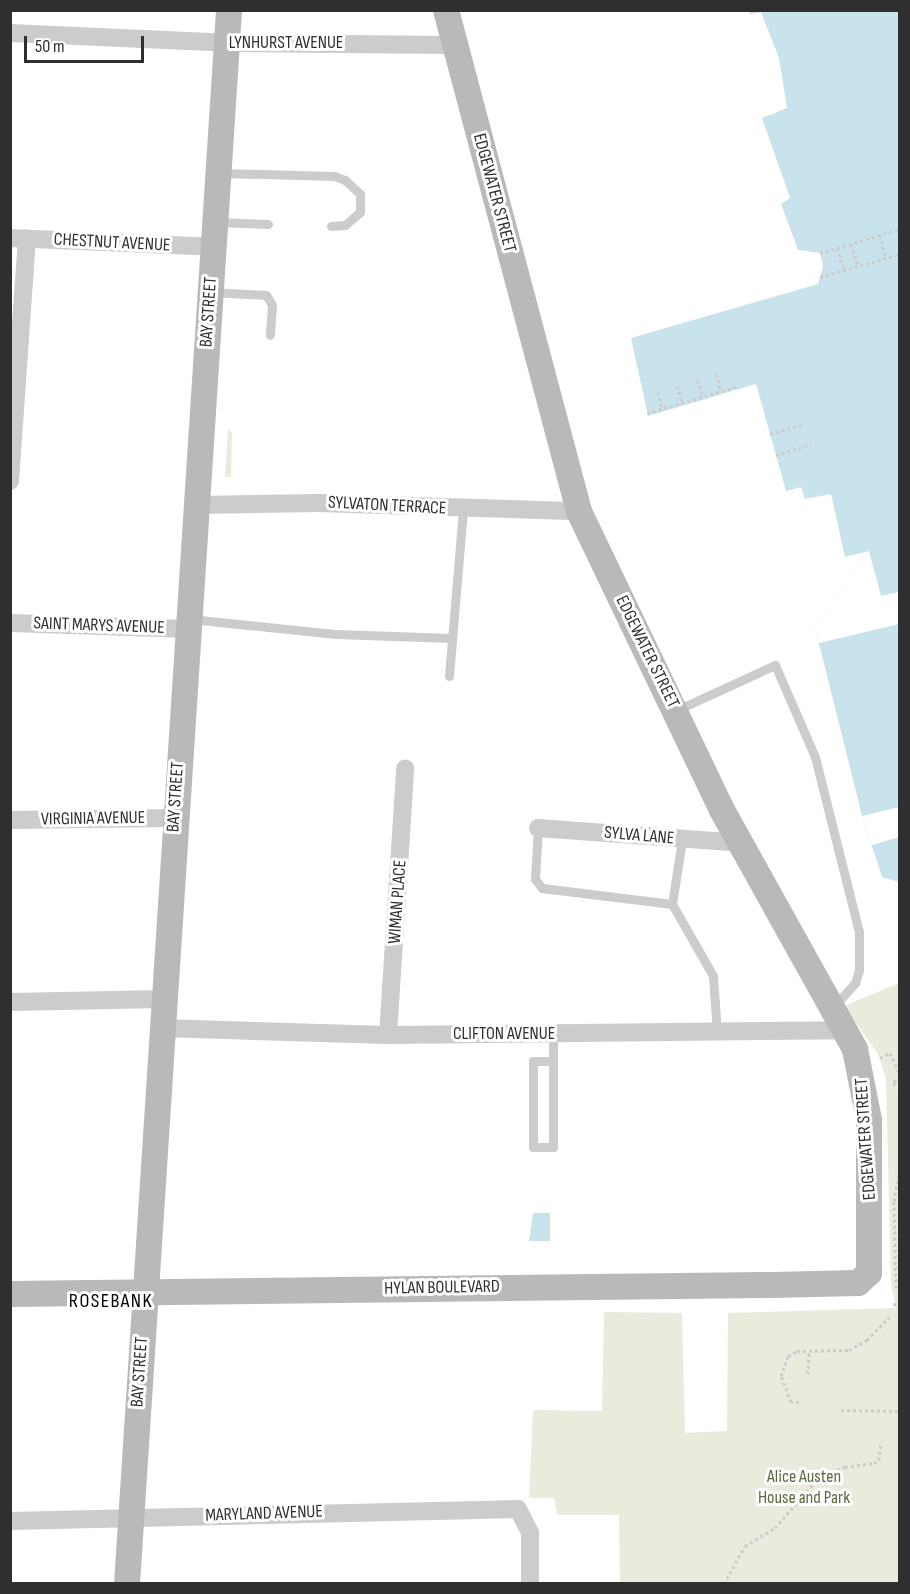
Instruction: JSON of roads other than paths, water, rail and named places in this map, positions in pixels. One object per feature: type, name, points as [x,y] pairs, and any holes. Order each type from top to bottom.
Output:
[{"type":"street","name":"BAY STREET","points":[[127,1584],[229,10]]},
{"type":"street","name":"EDGEWATER STREET","points":[[446,10],[579,511],[740,843],[845,1030],[861,1065],[868,1120],[869,1273]]},
{"type":"street","name":"LYNHURST AVENUE","points":[[10,33],[226,43],[454,45]]},
{"type":"street","name":"CHESTNUT AVENUE","points":[[19,238],[213,248]]},
{"type":"street","points":[[10,481],[19,238]]},
{"type":"street","name":"SYLVATON TERRACE","points":[[196,505],[318,503],[579,511]]},
{"type":"street","name":"SAINT MARYS AVENUE","points":[[10,623],[189,624]]},
{"type":"street","name":"WIMAN PLACE","points":[[388,1035],[405,769]]},
{"type":"street","name":"VIRGINIA AVENUE","points":[[10,820],[175,818]]},
{"type":"street","name":"SYLVA LANE","points":[[538,828],[740,843]]},
{"type":"street","points":[[10,1002],[164,999]]},
{"type":"street","name":"CLIFTON AVENUE","points":[[162,1028],[388,1035],[717,1034],[845,1030]]},
{"type":"street","name":"HYLAN BOULEVARD","points":[[10,1294],[858,1283],[869,1273]]},
{"type":"street","name":"MARYLAND AVENUE","points":[[10,1521],[518,1509],[530,1533],[530,1584]]},
{"type":"lane","points":[[218,173],[327,176],[345,180],[360,194],[360,212],[351,222],[331,226]]},
{"type":"lane","points":[[215,222],[268,224]]},
{"type":"lane","points":[[210,291],[266,295],[272,305],[270,335]]},
{"type":"lane","points":[[449,676],[463,509]]},
{"type":"lane","points":[[189,624],[336,634],[451,638]]},
{"type":"lane","points":[[674,711],[775,665],[815,757],[859,932],[859,970],[855,983],[832,1008]]},
{"type":"lane","points":[[538,828],[535,879],[542,888],[672,904]]},
{"type":"lane","points":[[682,840],[672,904],[713,976],[717,1034]]},
{"type":"lane","points":[[553,1034],[554,1147],[533,1147],[533,1061],[553,1061]]},
{"type":"water","points":[[749,11],[899,11],[899,903],[886,889],[862,816],[815,628],[869,551],[845,557],[831,494],[805,499],[801,487],[786,491],[756,384],[648,416],[631,338],[818,284],[823,266],[820,253],[798,250],[781,204],[790,198],[762,118],[778,112]]},
{"type":"water","points":[[533,1213],[550,1213],[550,1241],[529,1241]]},
{"type":"district","name":"ROSEBANK","points":[[111,1301]]},
{"type":"park label","name":"Alice Austen House and Park","points":[[804,1488]]}]
